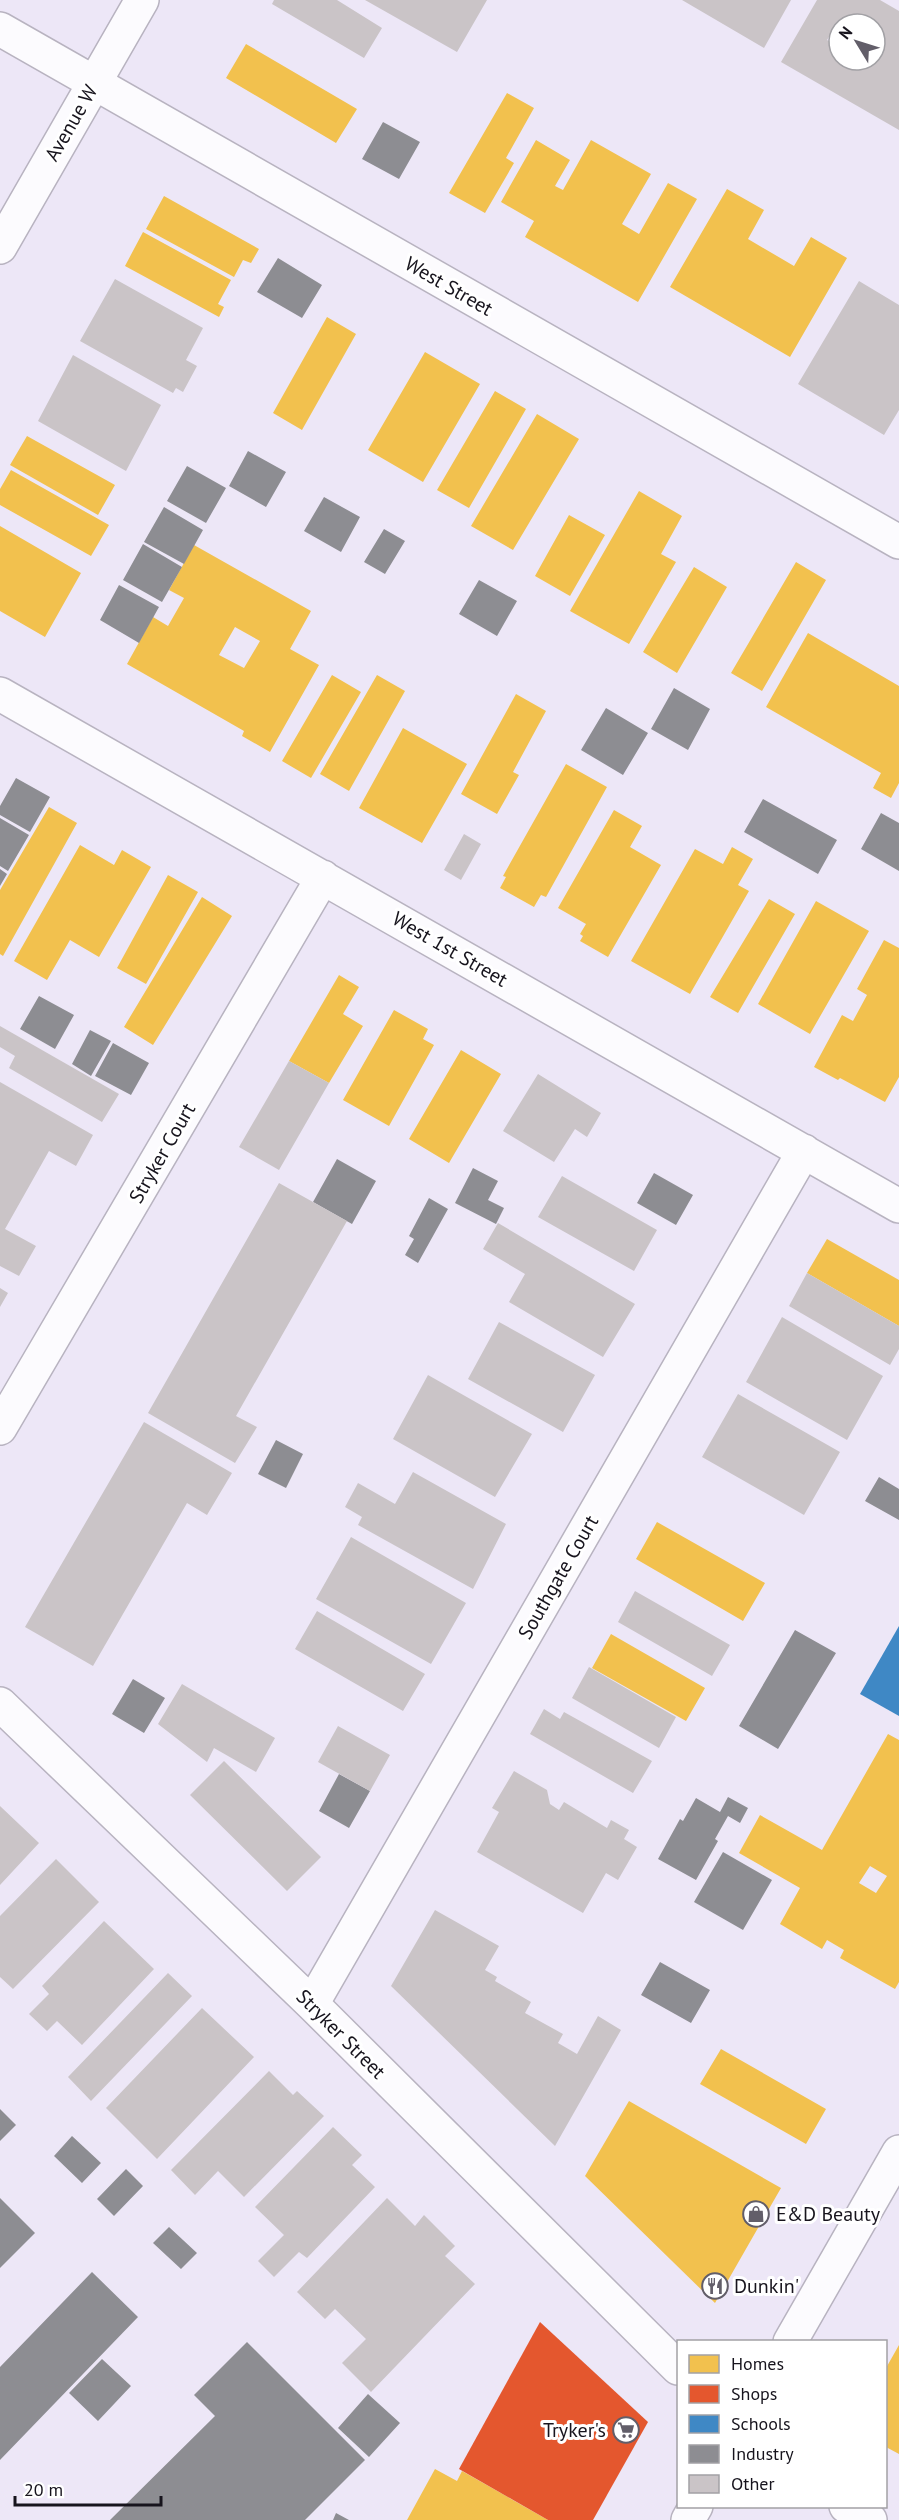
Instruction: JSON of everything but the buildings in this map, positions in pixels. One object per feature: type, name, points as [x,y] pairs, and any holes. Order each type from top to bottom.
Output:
[{"type":"street","name":"Avenue W","points":[[0,247],[142,0]]},
{"type":"street","name":"West Street","points":[[0,29],[899,543]]},
{"type":"street","name":"West 1st Street","points":[[0,694],[899,1206]]},
{"type":"street","name":"Stryker Court","points":[[0,1428],[323,877]]},
{"type":"street","name":"Southgate Court","points":[[312,2004],[804,1151]]},
{"type":"street","name":"Stryker Street","points":[[0,1704],[312,2004],[677,2367]]},
{"type":"street","points":[[791,2340],[899,2152]]},
{"type":"street","points":[[849,2508],[870,2520]]},
{"type":"place","name":"E&D Beauty","points":[[756,2214]]},
{"type":"place","name":"Dunkin'","points":[[715,2286]]},
{"type":"place","name":"Tryker's","points":[[626,2430]]}]
